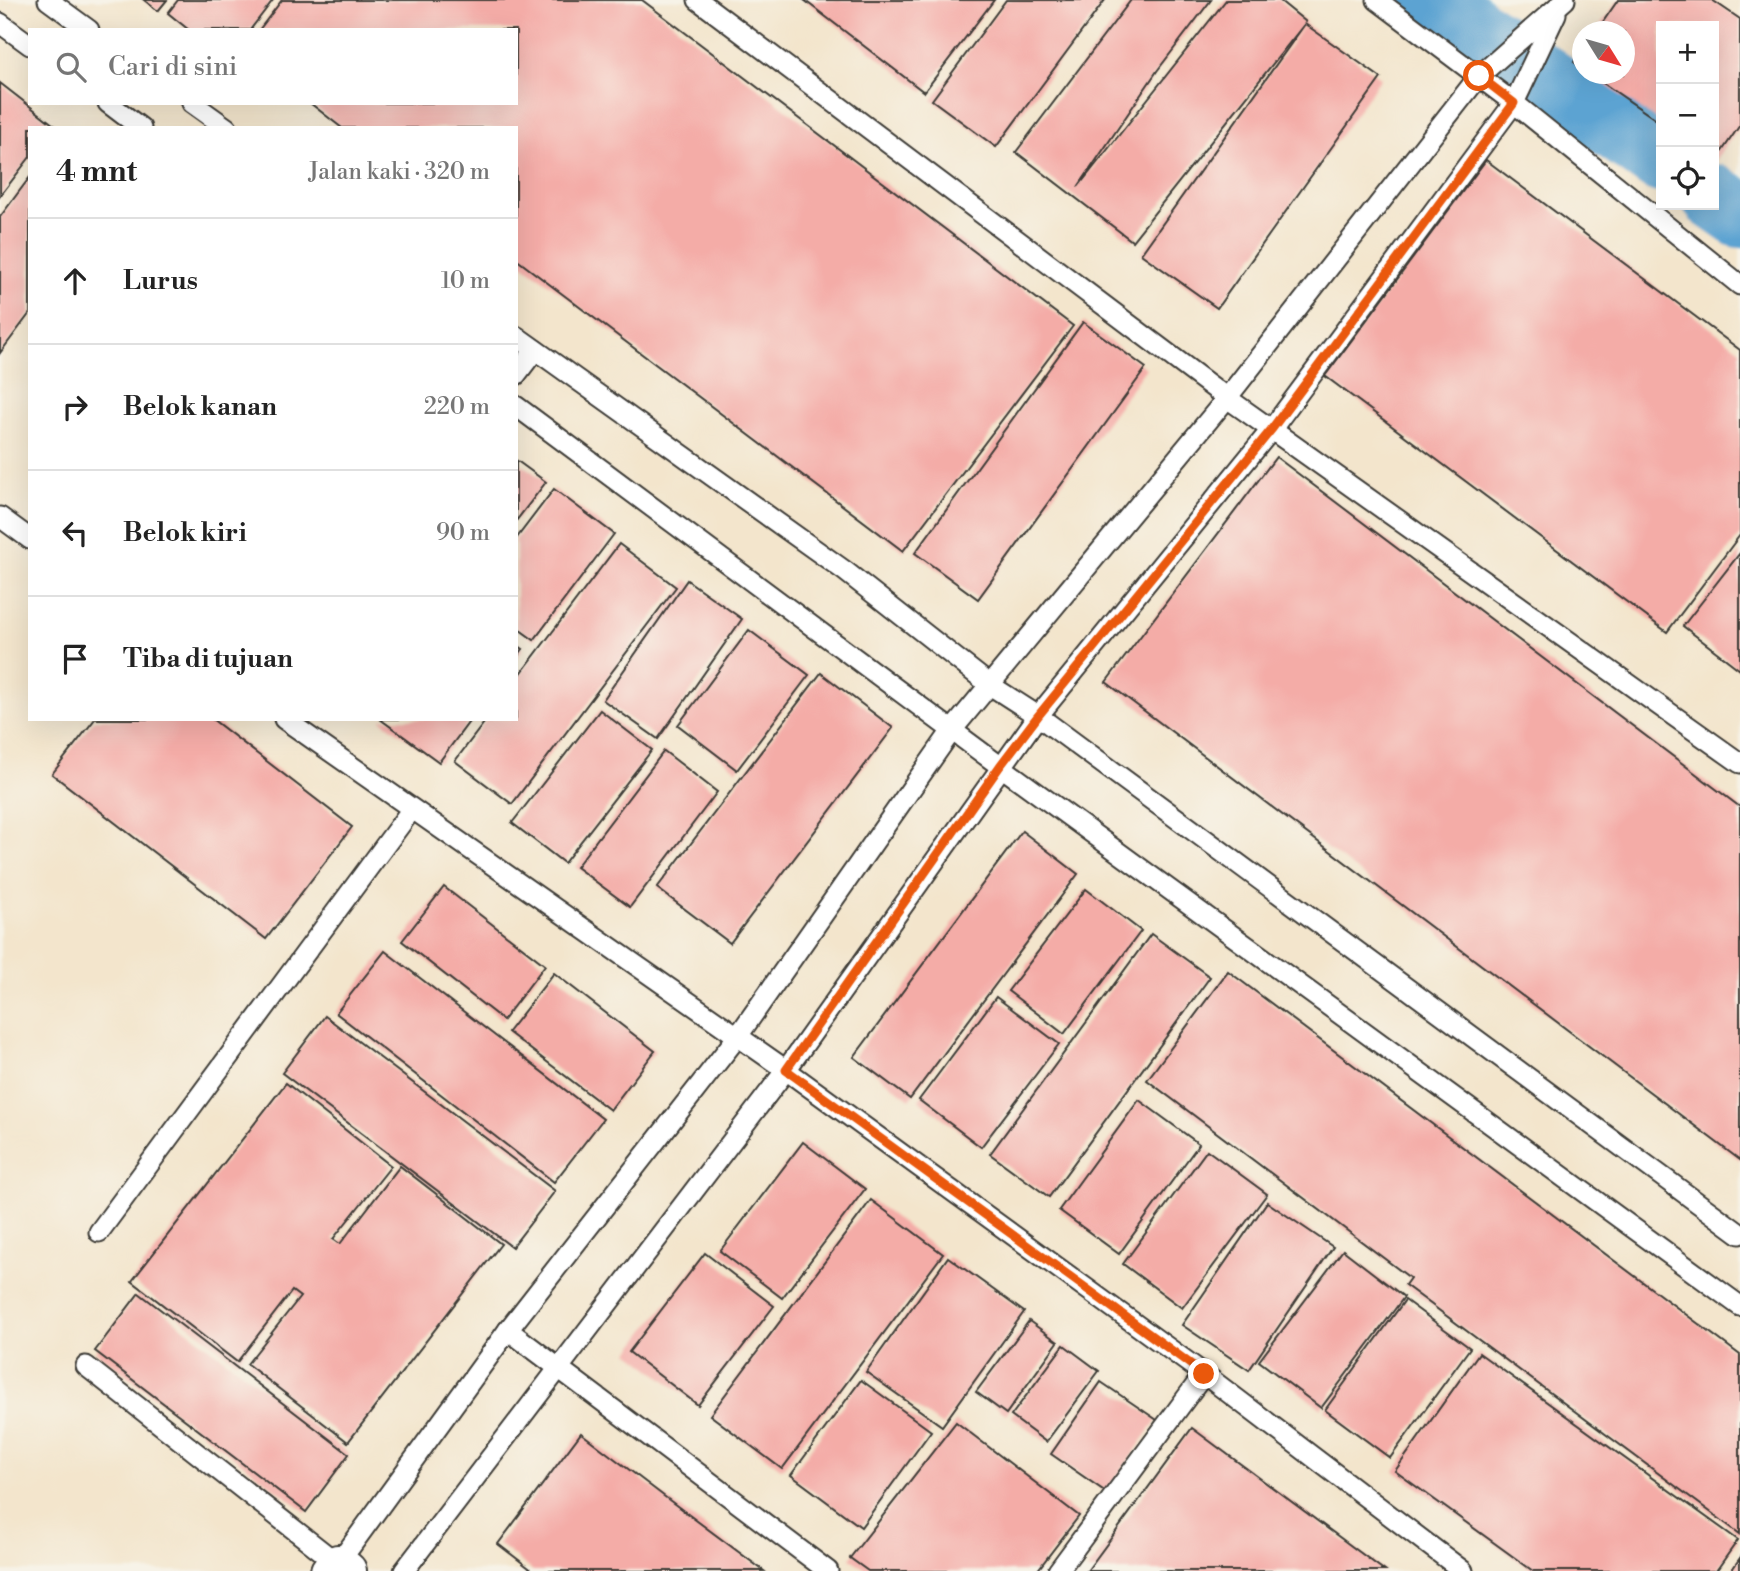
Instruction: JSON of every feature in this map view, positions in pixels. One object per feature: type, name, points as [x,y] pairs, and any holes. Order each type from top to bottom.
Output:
[{"type":"lane","points":[[48,0],[86,28]]},
{"type":"lane","points":[[698,0],[1227,398],[1740,763]]},
{"type":"lane","points":[[1377,0],[1514,103],[1740,285]]},
{"type":"lane","points":[[86,1366],[338,1569],[508,1330],[738,1036],[953,729],[1227,398],[1479,76],[1562,3]]},
{"type":"lane","points":[[404,1571],[786,1070],[1000,766],[1271,430],[1514,103],[1562,3]]},
{"type":"lane","points":[[0,23],[28,44]]},
{"type":"lane","points":[[111,105],[138,126]]},
{"type":"lane","points":[[195,105],[224,126]]},
{"type":"lane","points":[[518,337],[845,571],[990,685],[1038,716],[1740,1234]]},
{"type":"lane","points":[[518,372],[535,350]]},
{"type":"lane","points":[[518,407],[1000,766],[1740,1306]]},
{"type":"lane","points":[[0,517],[28,538]]},
{"type":"lane","points":[[287,721],[786,1070],[1204,1374],[1463,1571]]},
{"type":"lane","points":[[100,1232],[412,809]]},
{"type":"lane","points":[[508,1330],[828,1571]]},
{"type":"lane","points":[[1058,1571],[1204,1374]]},
{"type":"building","points":[[144,0],[167,0],[158,11]]},
{"type":"building","points":[[178,0],[273,0],[252,28],[187,28],[168,13]]},
{"type":"building","points":[[282,0],[642,0],[1073,326],[903,551],[518,261],[518,126],[339,126],[313,105],[518,105],[518,28],[261,28]]},
{"type":"building","points":[[804,0],[994,0],[924,92]]},
{"type":"building","points":[[1006,0],[1105,0],[996,147],[932,100]]},
{"type":"building","points":[[1131,0],[1211,0],[1157,71],[1078,187],[1226,0],[1279,0],[1306,22],[1132,241],[1016,152]]},
{"type":"building","points":[[1618,0],[1712,0],[1740,19],[1740,125],[1719,156],[1719,21],[1656,21],[1656,120],[1604,84],[1635,84],[1635,21],[1604,21]]},
{"type":"building","points":[[1305,24],[1381,78],[1217,308],[1141,254]]},
{"type":"building","points":[[0,83],[54,125],[28,126],[28,160],[0,196]]},
{"type":"building","points":[[1486,160],[1740,350],[1740,535],[1667,632],[1325,376]]},
{"type":"building","points":[[28,180],[28,316],[0,353],[0,217]]},
{"type":"building","points":[[1083,322],[1146,368],[978,599],[915,553]]},
{"type":"building","points":[[1276,457],[1740,807],[1740,1160],[1106,682]]},
{"type":"building","points":[[518,461],[546,482],[518,518]]},
{"type":"building","points":[[554,489],[614,534],[534,640],[518,628],[518,536]]},
{"type":"building","points":[[619,544],[676,587],[512,804],[455,761],[485,721],[518,721],[518,677]]},
{"type":"building","points":[[1740,553],[1740,670],[1683,626]]},
{"type":"building","points":[[687,580],[742,619],[658,739],[603,700]]},
{"type":"building","points":[[749,630],[809,675],[737,770],[678,725]]},
{"type":"building","points":[[821,673],[893,728],[730,943],[657,888]]},
{"type":"building","points":[[600,710],[652,750],[564,863],[512,823]]},
{"type":"building","points":[[93,721],[215,721],[352,827],[266,939],[52,774]]},
{"type":"building","points":[[383,721],[470,721],[439,762]]},
{"type":"building","points":[[664,751],[717,792],[630,907],[576,867]]},
{"type":"building","points":[[1022,831],[1078,874],[910,1099],[854,1057]]},
{"type":"building","points":[[444,887],[545,965],[503,1020],[402,941]]},
{"type":"building","points":[[1086,889],[1141,931],[1064,1034],[1008,991]]},
{"type":"building","points":[[1151,934],[1210,977],[1049,1197],[990,1154]]},
{"type":"building","points":[[385,951],[603,1119],[554,1182],[336,1013]]},
{"type":"building","points":[[1228,971],[1740,1355],[1740,1534],[1405,1285],[1410,1278],[1147,1080]]},
{"type":"building","points":[[554,973],[655,1051],[610,1110],[508,1032]]},
{"type":"building","points":[[996,997],[1059,1044],[981,1147],[919,1100]]},
{"type":"building","points":[[325,1016],[555,1191],[512,1247],[282,1073]]},
{"type":"building","points":[[286,1083],[391,1166],[333,1239],[340,1244],[400,1166],[501,1244],[348,1442],[247,1364],[300,1297],[292,1291],[237,1362],[132,1281]]},
{"type":"building","points":[[1139,1100],[1199,1144],[1119,1254],[1059,1210]]},
{"type":"building","points":[[803,1142],[865,1189],[782,1298],[720,1251]]},
{"type":"building","points":[[1207,1150],[1267,1194],[1182,1308],[1123,1264]]},
{"type":"building","points":[[871,1200],[943,1254],[782,1469],[710,1415]]},
{"type":"building","points":[[1267,1202],[1333,1247],[1249,1370],[1182,1325]]},
{"type":"building","points":[[1343,1250],[1404,1297],[1321,1408],[1259,1361]]},
{"type":"building","points":[[705,1253],[774,1306],[698,1405],[629,1352]]},
{"type":"building","points":[[948,1257],[1024,1312],[942,1426],[866,1372]]},
{"type":"building","points":[[139,1293],[349,1454],[306,1512],[95,1351]]},
{"type":"building","points":[[1405,1300],[1470,1348],[1390,1458],[1325,1410]]},
{"type":"building","points":[[1029,1321],[1058,1342],[1006,1414],[976,1392]]},
{"type":"building","points":[[1064,1345],[1099,1371],[1046,1442],[1011,1416]]},
{"type":"building","points":[[1479,1353],[1738,1540],[1716,1571],[1533,1571],[1395,1471]]},
{"type":"building","points":[[861,1380],[931,1431],[861,1527],[791,1475]]},
{"type":"building","points":[[1101,1382],[1157,1420],[1106,1492],[1051,1454]]},
{"type":"building","points":[[956,1422],[1079,1516],[1037,1571],[868,1571],[850,1558]]},
{"type":"building","points":[[1192,1428],[1385,1571],[1087,1571]]},
{"type":"building","points":[[581,1433],[764,1571],[533,1571],[498,1544]]},
{"type":"building","points":[[1740,1558],[1740,1571],[1731,1571]]},
{"type":"waterway","points":[[1433,0],[1656,156]]},
{"type":"waterway","points":[[1719,200],[1740,215]]},
{"type":"route","points":[[1204,1374],[786,1070],[1000,766],[1271,430],[1514,103],[1479,76]]}]
